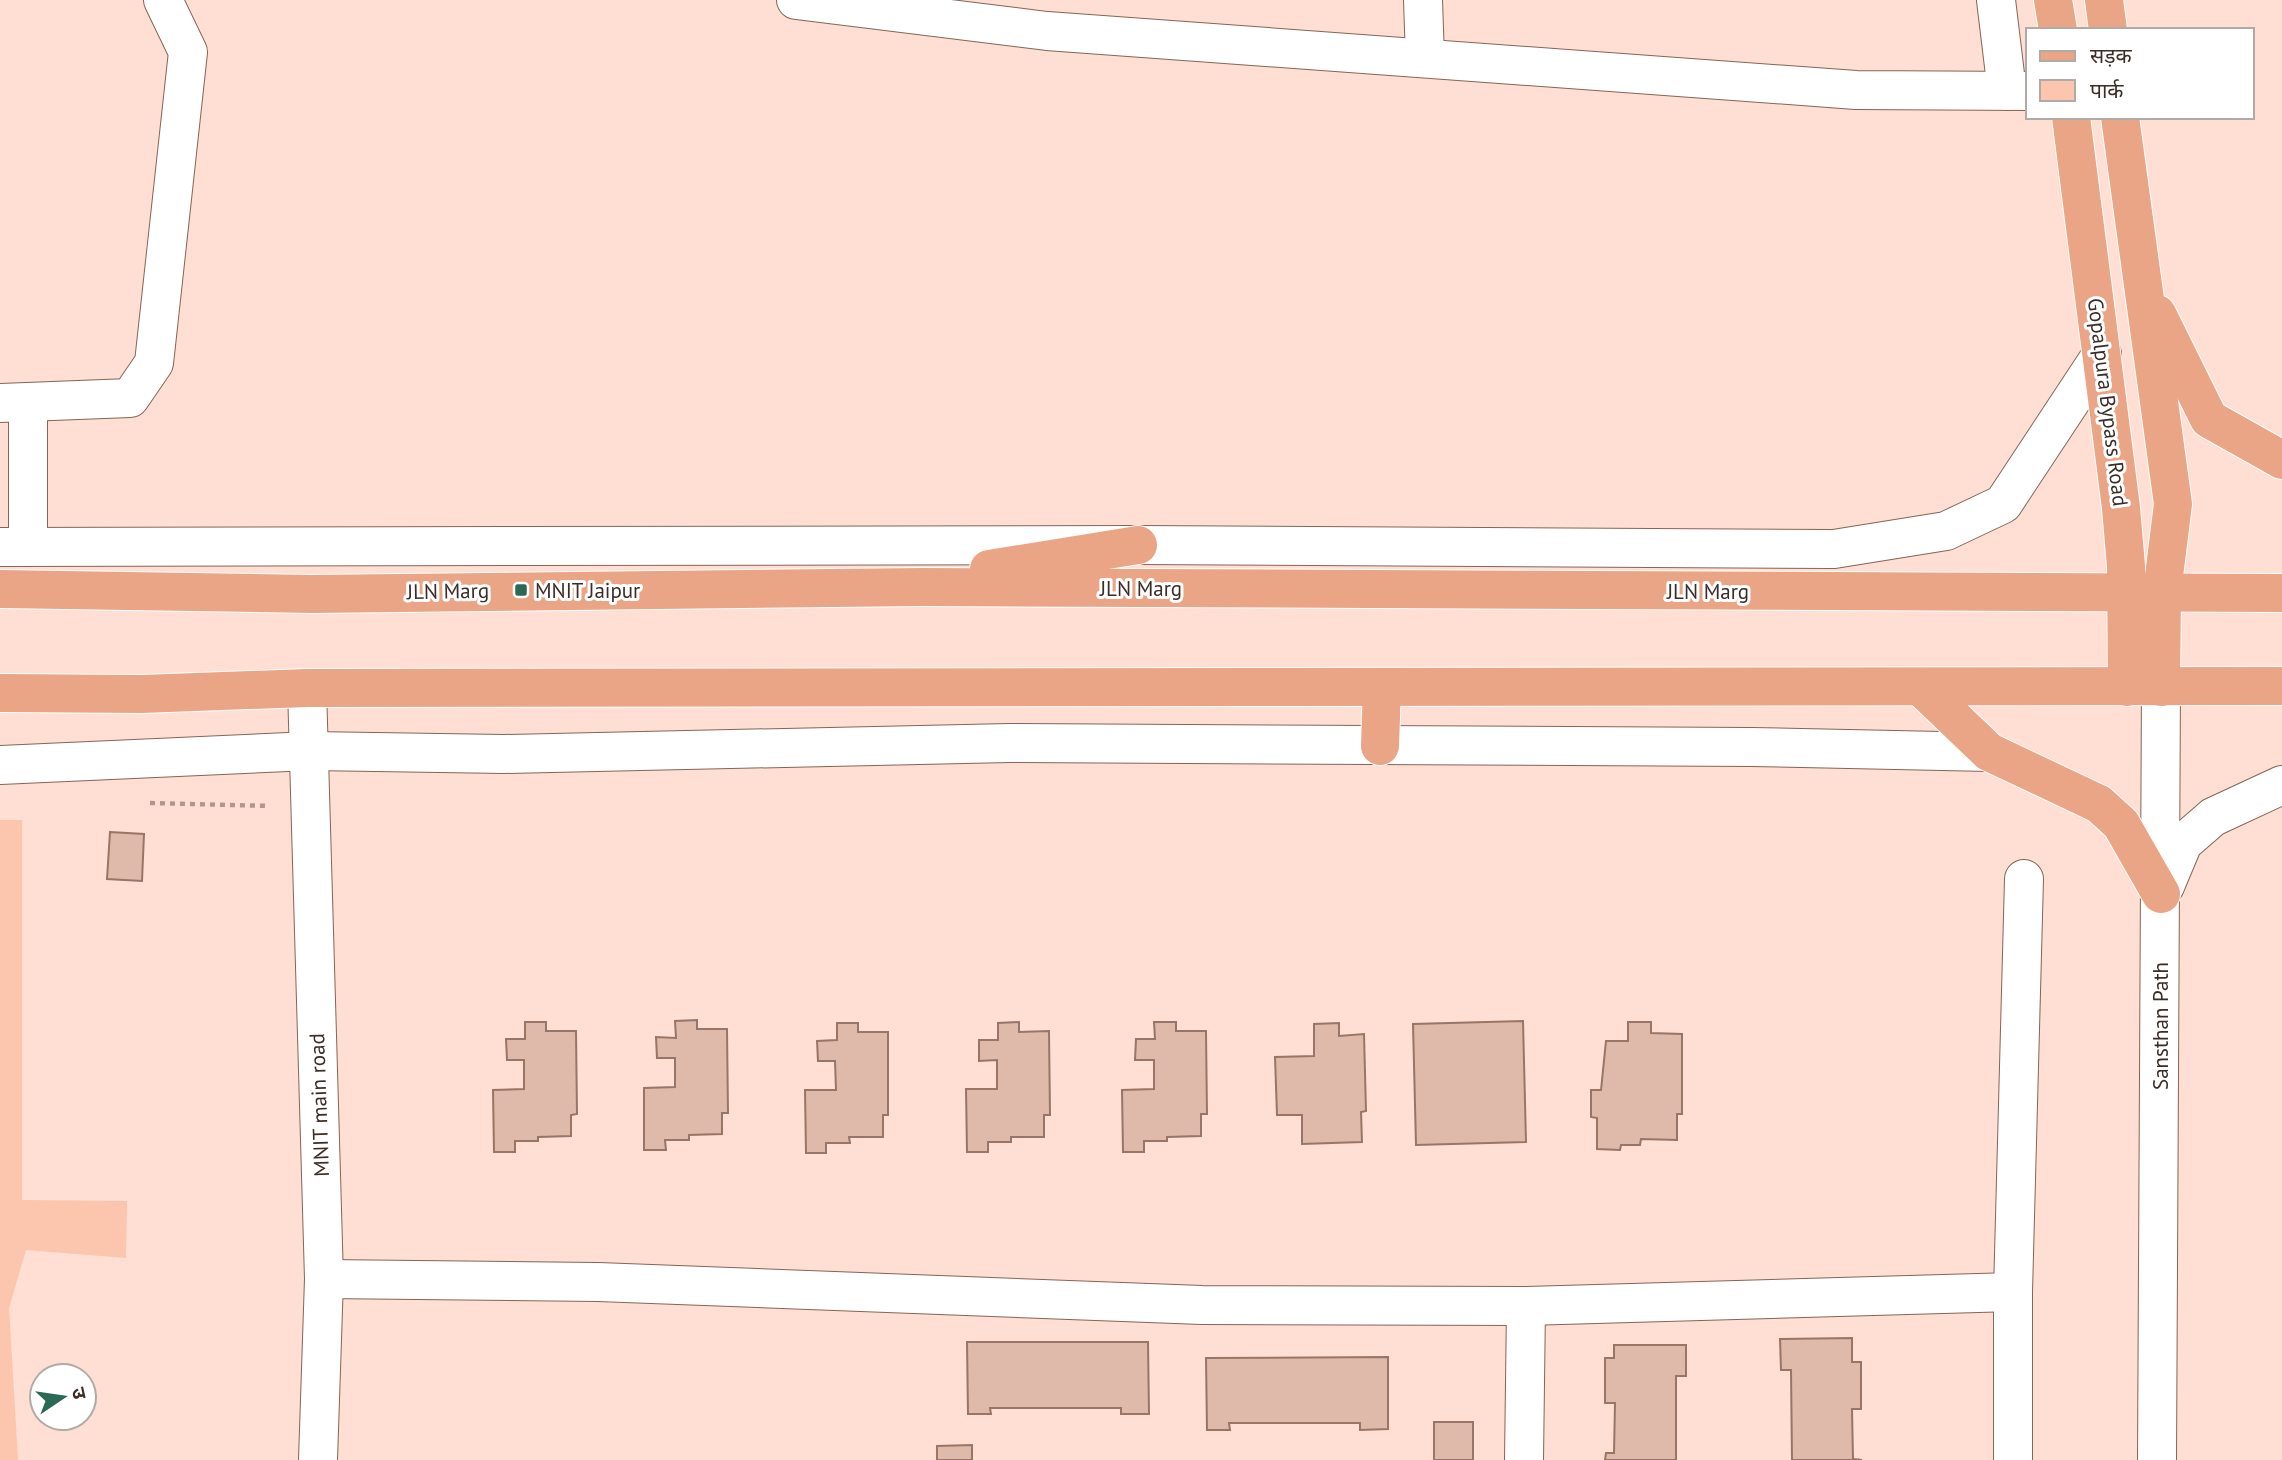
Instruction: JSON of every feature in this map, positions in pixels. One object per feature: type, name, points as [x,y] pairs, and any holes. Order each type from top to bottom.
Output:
[{"type":"main road","points":[[2053,0],[2058,28]]},
{"type":"main road","points":[[2104,0],[2108,28]]},
{"type":"main road","name":"Gopalpura Bypass Road","points":[[2071,119],[2121,508],[2144,592]]},
{"type":"main road","points":[[2120,119],[2173,504],[2144,592],[2144,687]]},
{"type":"main road","points":[[2143,284],[2209,419],[2282,460]]},
{"type":"main road","points":[[923,587],[974,572],[1138,545]]},
{"type":"main road","name":"JLN Marg","points":[[0,589],[312,594],[923,587],[2282,593]]},
{"type":"main road","points":[[0,692],[142,694],[307,688],[2282,686]]},
{"type":"main road","points":[[1380,747],[1382,687]]},
{"type":"main road","points":[[1921,687],[1989,752],[2099,804],[2121,824],[2161,894]]},
{"type":"street","points":[[163,0],[188,52],[153,363],[130,398],[14,403],[14,547],[1138,545],[1834,549],[1946,531],[2003,504],[2102,354]]},
{"type":"street","points":[[796,0],[1047,30],[1856,90],[2018,91],[1996,0]]},
{"type":"street","points":[[1423,0],[1425,58]]},
{"type":"street","points":[[310,546],[312,594]]},
{"type":"street","name":"Sansthan Path","points":[[2144,687],[2162,801],[2157,1460]]},
{"type":"street","name":"MNIT main road","points":[[307,688],[311,751],[310,807],[324,1279],[318,1460]]},
{"type":"street","points":[[0,765],[311,751],[504,754],[1010,743],[1751,747],[1989,752]]},
{"type":"street","points":[[2161,894],[2183,843],[2213,817],[2282,786]]},
{"type":"street","points":[[2013,1460],[2013,1292],[2024,879]]},
{"type":"street","points":[[324,1279],[598,1282],[1202,1305],[1526,1306],[2013,1292]]},
{"type":"street","points":[[1524,1460],[1526,1306]]},
{"type":"path","points":[[144,803],[310,807]]},
{"type":"green space","points":[[0,820],[22,820],[22,1200],[127,1201],[126,1258],[26,1250],[9,1308],[18,1460],[0,1460]]},
{"type":"building","points":[[110,832],[144,834],[142,881],[107,879]]},
{"type":"building","points":[[697,1020],[697,1029],[727,1029],[728,1113],[722,1113],[722,1134],[689,1135],[689,1140],[665,1140],[666,1150],[644,1150],[644,1088],[675,1087],[675,1058],[657,1058],[656,1037],[676,1038],[675,1021]]},
{"type":"building","points":[[1523,1021],[1526,1142],[1416,1145],[1413,1024]]},
{"type":"building","points":[[525,1022],[546,1022],[546,1031],[576,1031],[577,1114],[571,1115],[571,1136],[515,1141],[515,1152],[494,1152],[493,1090],[524,1089],[524,1060],[507,1060],[506,1039],[525,1039]]},
{"type":"building","points":[[1019,1022],[1019,1032],[1049,1031],[1050,1115],[1044,1115],[1044,1137],[1011,1137],[1011,1142],[988,1142],[988,1152],[967,1152],[966,1089],[997,1089],[997,1060],[979,1061],[979,1040],[998,1040],[998,1023]]},
{"type":"building","points":[[1154,1022],[1176,1022],[1176,1031],[1206,1031],[1207,1114],[1201,1114],[1201,1136],[1144,1141],[1144,1152],[1123,1152],[1122,1090],[1154,1089],[1154,1060],[1135,1060],[1136,1039],[1155,1039]]},
{"type":"building","points":[[1628,1022],[1651,1022],[1651,1033],[1682,1034],[1682,1114],[1677,1114],[1677,1140],[1641,1139],[1640,1145],[1621,1145],[1620,1150],[1597,1149],[1597,1118],[1591,1117],[1591,1090],[1601,1090],[1606,1041],[1628,1041]]},
{"type":"building","points":[[837,1023],[858,1023],[858,1032],[888,1032],[888,1115],[883,1115],[883,1137],[849,1137],[850,1143],[826,1143],[826,1153],[806,1153],[805,1090],[836,1090],[835,1061],[818,1061],[817,1041],[837,1040]]},
{"type":"building","points":[[1339,1023],[1339,1036],[1364,1034],[1366,1111],[1361,1112],[1362,1142],[1302,1144],[1302,1115],[1277,1115],[1275,1057],[1314,1056],[1314,1024]]},
{"type":"building","points":[[1852,1338],[1852,1362],[1861,1362],[1861,1409],[1852,1409],[1853,1459],[1862,1460],[1792,1460],[1791,1370],[1781,1370],[1780,1339]]},
{"type":"building","points":[[967,1342],[1148,1342],[1149,1414],[1121,1414],[1121,1408],[990,1408],[991,1414],[968,1414]]},
{"type":"building","points":[[1614,1345],[1686,1345],[1686,1376],[1676,1376],[1676,1460],[1605,1460],[1606,1453],[1614,1453],[1615,1403],[1605,1403],[1605,1358],[1614,1358]]},
{"type":"building","points":[[1388,1357],[1388,1429],[1360,1430],[1360,1423],[1229,1423],[1230,1430],[1207,1430],[1206,1358]]},
{"type":"building","points":[[1434,1422],[1473,1422],[1473,1460],[1434,1460]]},
{"type":"building","points":[[972,1445],[972,1460],[937,1460],[937,1446]]},
{"type":"place","name":"MNIT Jaipur","points":[[521,590]]}]
